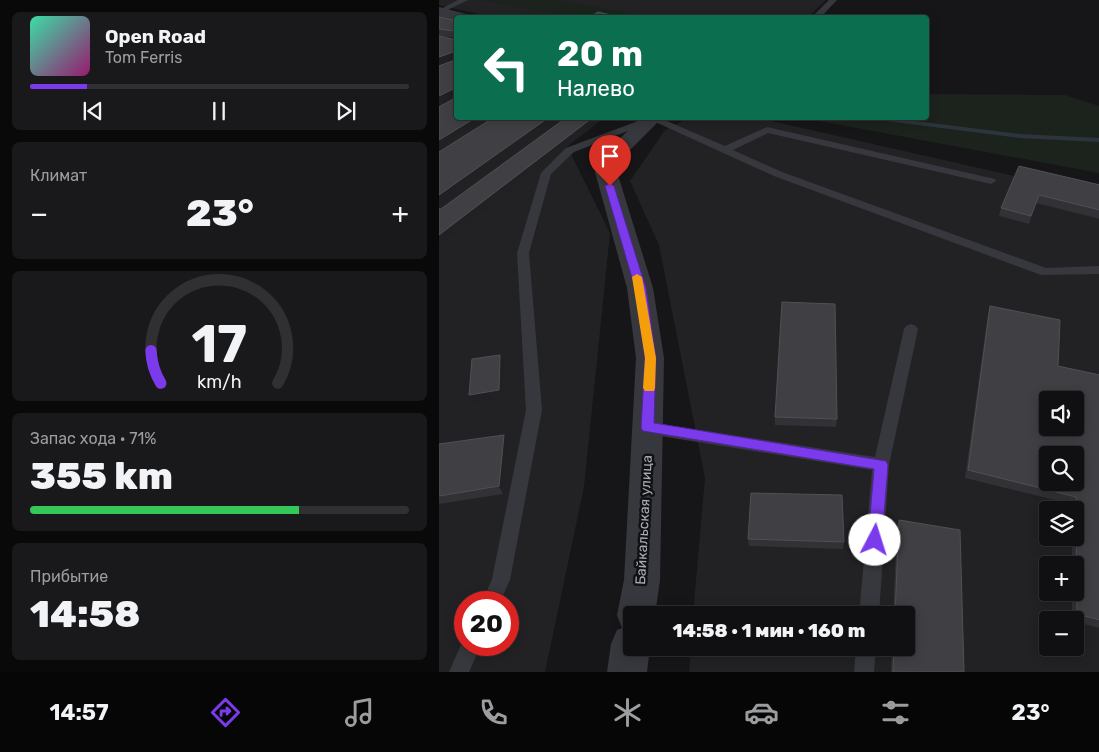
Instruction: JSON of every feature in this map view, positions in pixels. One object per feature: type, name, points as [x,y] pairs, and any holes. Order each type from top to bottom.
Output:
[{"type":"street","points":[[439,12],[454,15]]},
{"type":"street","name":"Байкальская улица","points":[[638,606],[642,580],[651,358],[640,288],[606,172],[614,155],[649,120]]},
{"type":"street","points":[[627,672],[629,656]]},
{"type":"lane","points":[[439,12],[463,0]]},
{"type":"lane","points":[[818,15],[833,0]]},
{"type":"lane","points":[[496,591],[501,580],[533,410],[523,253],[545,172],[570,150],[646,120]]},
{"type":"lane","points":[[656,120],[778,174],[1045,272],[1099,270]]},
{"type":"lane","points":[[725,150],[767,130],[991,181]]},
{"type":"lane","points":[[870,606],[881,465],[911,329]]},
{"type":"lane","points":[[648,428],[881,465]]},
{"type":"lane","points":[[459,672],[466,656]]},
{"type":"lane","points":[[865,672],[866,656]]},
{"type":"shaded area","points":[[439,0],[826,0],[810,15],[483,15],[439,5]]},
{"type":"shaded area","points":[[479,0],[557,0],[638,15],[562,15]]},
{"type":"shaded area","points":[[439,24],[454,28],[454,120],[601,120],[567,146],[610,233],[584,487],[545,672],[439,672]]},
{"type":"shaded area","points":[[929,94],[1065,95],[1099,106],[1099,173],[814,120],[929,120]]},
{"type":"shaded area","points":[[685,120],[767,120],[1099,195],[1099,672],[689,672],[690,656],[915,656],[915,606],[694,606],[705,478],[659,245],[630,181],[665,130]]},
{"type":"building","points":[[598,12],[611,15],[593,15]]},
{"type":"building","points":[[439,17],[454,20],[454,31],[439,29]]},
{"type":"building","points":[[439,36],[454,40],[454,52],[439,57]]},
{"type":"building","points":[[454,60],[454,88],[439,96],[439,66]]},
{"type":"building","points":[[454,99],[454,120],[472,120],[439,140],[439,107]]},
{"type":"building","points":[[490,120],[545,120],[439,195],[439,152]]},
{"type":"building","points":[[563,120],[589,120],[439,235],[439,209]]},
{"type":"building","points":[[1019,166],[1100,185],[1100,210],[1039,195],[1031,216],[1001,208]]},
{"type":"building","points":[[782,302],[835,304],[837,419],[775,417]]},
{"type":"building","points":[[990,306],[1060,320],[1058,366],[1100,375],[1100,620],[1084,616],[1084,611],[1077,611],[1077,601],[1084,601],[1084,556],[1077,556],[1076,546],[1084,546],[1084,501],[1076,501],[1076,497],[1052,491],[1084,491],[1084,446],[1039,446],[1039,488],[968,470]]},
{"type":"building","points":[[500,355],[499,390],[469,395],[472,359]]},
{"type":"building","points":[[504,435],[499,486],[439,496],[439,444]]},
{"type":"building","points":[[751,493],[842,495],[844,542],[748,539]]},
{"type":"building","points":[[899,520],[960,530],[964,672],[893,672],[894,656],[915,656],[915,606],[895,606]]},
{"type":"waterway","points":[[895,120],[1020,136],[1100,140]]},
{"type":"slow traffic","points":[[637,277],[651,358],[649,388]]},
{"type":"route","points":[[610,186],[640,288],[651,358],[648,428],[881,465],[875,540]]}]
